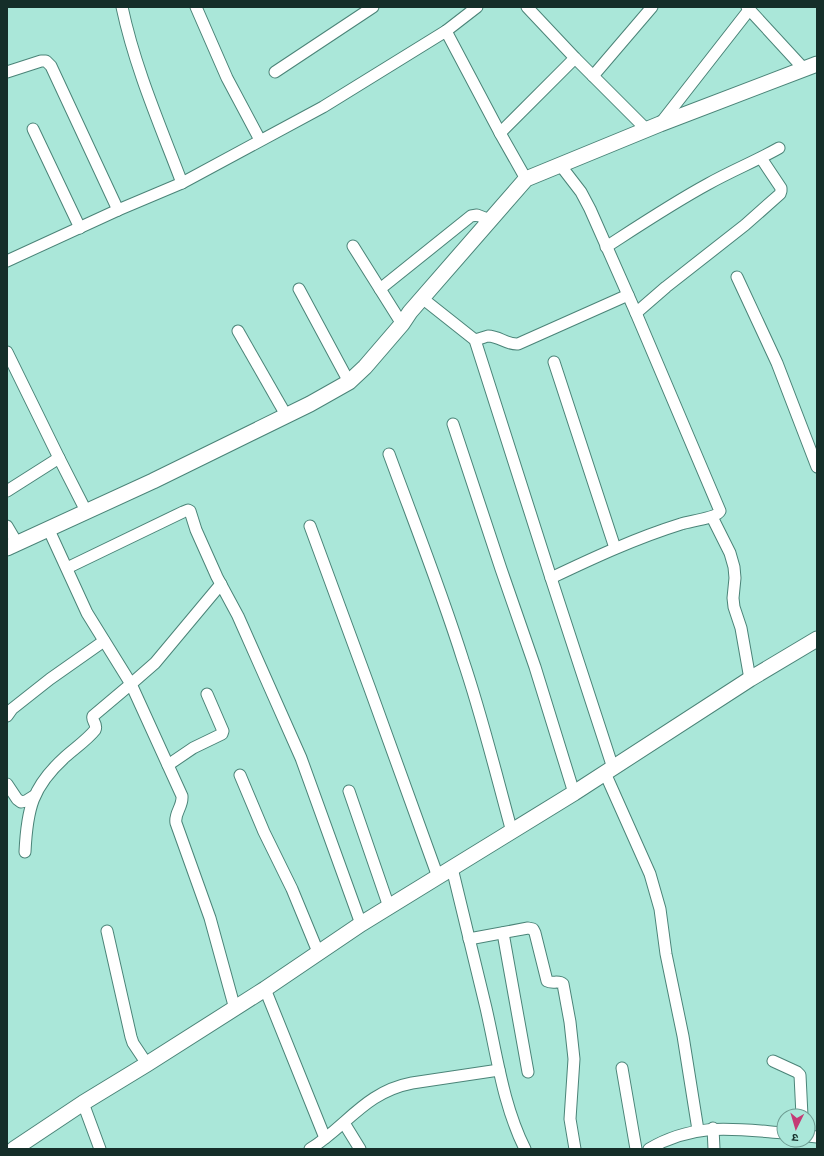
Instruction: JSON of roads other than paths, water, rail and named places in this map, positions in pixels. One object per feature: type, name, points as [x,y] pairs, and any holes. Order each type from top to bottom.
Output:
[{"type":"street","points":[[122,7],[128,36],[139,70],[182,183]]},
{"type":"street","points":[[196,7],[227,78],[260,140]]},
{"type":"street","points":[[275,72],[372,7]]},
{"type":"street","points":[[8,259],[182,183],[260,140],[323,108],[446,31],[477,7]]},
{"type":"street","points":[[527,7],[593,76],[654,127]]},
{"type":"street","points":[[593,76],[652,7]]},
{"type":"street","points":[[7,526],[12,546],[48,528],[153,481],[310,404],[349,382],[365,367],[402,324],[410,312],[526,179],[654,127],[811,67],[748,8],[654,127]]},
{"type":"street","points":[[446,31],[526,179]]},
{"type":"street","points":[[500,133],[575,58]]},
{"type":"street","points":[[7,72],[41,61],[46,61],[51,66],[118,210]]},
{"type":"street","points":[[33,129],[80,228]]},
{"type":"street","points":[[606,247],[702,187],[779,148]]},
{"type":"street","points":[[636,313],[666,287],[745,225],[780,194],[781,188],[761,158]]},
{"type":"street","points":[[551,578],[615,548],[681,524],[712,517],[719,513],[719,508],[588,204],[581,192],[561,166]]},
{"type":"street","points":[[380,288],[471,216],[477,215],[490,220]]},
{"type":"street","points":[[353,246],[402,324]]},
{"type":"street","points":[[737,277],[777,363],[817,467]]},
{"type":"street","points":[[299,289],[349,382]]},
{"type":"street","points":[[422,298],[470,335],[493,337],[510,344],[518,344],[628,295]]},
{"type":"street","points":[[238,331],[286,415]]},
{"type":"street","points":[[470,335],[570,633],[609,770],[656,890],[666,954],[683,1036],[698,1130]]},
{"type":"street","points":[[7,352],[86,511]]},
{"type":"street","points":[[554,362],[615,548]]},
{"type":"street","points":[[454,424],[535,667],[574,793]]},
{"type":"street","points":[[389,454],[463,659],[482,721],[512,832]]},
{"type":"street","points":[[7,491],[59,458]]},
{"type":"street","points":[[63,558],[188,510],[192,514],[196,530],[221,584],[238,616],[301,758],[360,924]]},
{"type":"street","points":[[712,517],[730,553],[734,567],[734,607],[741,628],[750,679]]},
{"type":"street","points":[[310,526],[438,877]]},
{"type":"street","points":[[48,528],[87,613],[131,684],[182,796],[181,806],[175,815],[176,823],[210,918],[235,1008]]},
{"type":"street","points":[[25,852],[27,819],[34,796],[45,778],[64,758],[95,730],[96,726],[92,719],[93,716],[155,663],[221,584]]},
{"type":"street","points":[[14,1149],[83,1103],[265,989],[360,924],[512,832],[750,679],[817,639]]},
{"type":"street","points":[[9,710],[104,641]]},
{"type":"street","points":[[168,764],[193,748],[222,734],[223,731],[208,694]]},
{"type":"street","points":[[240,775],[264,832],[292,889],[318,952]]},
{"type":"street","points":[[7,784],[17,799],[22,802],[26,802],[34,796]]},
{"type":"street","points":[[349,791],[389,907]]},
{"type":"street","points":[[452,868],[511,1117],[525,1149]]},
{"type":"street","points":[[469,939],[528,928],[533,930],[535,932],[547,981],[550,983],[561,982],[564,985],[574,1059],[573,1094],[570,1119],[575,1149]]},
{"type":"street","points":[[107,931],[131,1037],[147,1064]]},
{"type":"street","points":[[503,933],[528,1072]]},
{"type":"street","points":[[265,989],[324,1138]]},
{"type":"street","points":[[773,1061],[797,1072],[800,1075],[802,1108]]},
{"type":"street","points":[[622,1068],[636,1149]]},
{"type":"street","points":[[310,1149],[344,1123],[366,1103],[399,1086],[499,1070]]},
{"type":"street","points":[[83,1103],[100,1149]]},
{"type":"street","points":[[344,1123],[360,1149]]},
{"type":"street","points":[[713,1128],[714,1149]]},
{"type":"street","points":[[649,1149],[669,1138],[698,1130],[713,1128],[776,1132]]}]
